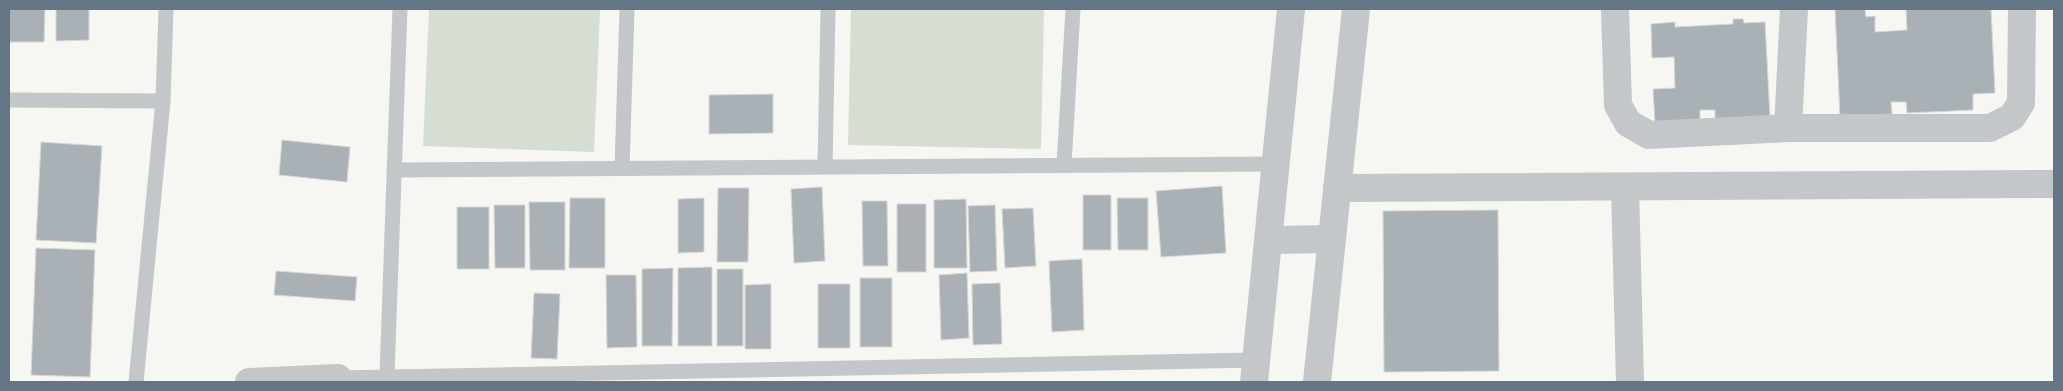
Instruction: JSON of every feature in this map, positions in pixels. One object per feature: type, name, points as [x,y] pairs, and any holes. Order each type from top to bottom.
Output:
[{"type":"street","points":[[1255,371],[1291,9]]},
{"type":"street","points":[[1317,382],[1356,9]]},
{"type":"street","points":[[1616,9],[1618,105],[1628,123],[1649,135],[1788,128],[1990,128],[2012,117],[2021,103],[2022,9]]},
{"type":"street","points":[[1788,128],[1794,9]]},
{"type":"street","points":[[1338,188],[2054,184]]},
{"type":"street","points":[[1625,187],[1630,382]]},
{"type":"street","points":[[1268,240],[1332,238]]},
{"type":"street","points":[[249,382],[338,378]]},
{"type":"lane","points":[[136,382],[163,101],[166,9]]},
{"type":"lane","points":[[387,375],[400,9]]},
{"type":"lane","points":[[622,168],[627,9]]},
{"type":"lane","points":[[825,167],[828,9]]},
{"type":"lane","points":[[1064,165],[1074,9]]},
{"type":"lane","points":[[9,100],[163,101]]},
{"type":"lane","points":[[394,170],[1276,164]]},
{"type":"lane","points":[[338,378],[387,375],[1255,371]]},
{"type":"shaded area","points":[[429,9],[600,9],[594,152],[423,146]]},
{"type":"shaded area","points":[[851,9],[1044,9],[1041,149],[848,145]]},
{"type":"building","points":[[9,9],[45,9],[44,42],[9,42]]},
{"type":"building","points":[[56,9],[89,9],[89,40],[56,41]]},
{"type":"building","points":[[1835,9],[1865,9],[1866,17],[1875,16],[1875,32],[1907,30],[1906,9],[1991,9],[1995,93],[1973,94],[1973,110],[1907,113],[1906,102],[1891,102],[1892,114],[1840,117]]},
{"type":"building","points":[[1733,19],[1743,19],[1744,23],[1765,22],[1770,117],[1715,120],[1715,110],[1700,110],[1700,121],[1655,123],[1653,89],[1675,88],[1674,57],[1652,58],[1651,24],[1675,22],[1675,27],[1733,24]]},
{"type":"building","points":[[773,94],[773,133],[709,134],[709,95]]},
{"type":"building","points":[[282,140],[350,147],[347,182],[279,175]]},
{"type":"building","points":[[41,142],[102,146],[96,243],[36,240]]},
{"type":"building","points":[[1222,186],[1226,253],[1161,257],[1156,191]]},
{"type":"building","points":[[822,187],[825,261],[794,263],[791,189]]},
{"type":"building","points":[[718,188],[749,188],[748,262],[717,262]]},
{"type":"building","points":[[1083,195],[1111,195],[1111,250],[1083,250]]},
{"type":"building","points":[[570,198],[605,198],[605,268],[569,268]]},
{"type":"building","points":[[704,198],[704,252],[678,253],[678,199]]},
{"type":"building","points":[[1117,198],[1148,198],[1148,250],[1118,250]]},
{"type":"building","points":[[966,199],[967,268],[934,268],[934,200]]},
{"type":"building","points":[[862,201],[887,201],[888,266],[863,266]]},
{"type":"building","points":[[529,202],[565,202],[565,270],[530,270]]},
{"type":"building","points":[[897,204],[926,204],[926,272],[897,272]]},
{"type":"building","points":[[494,205],[525,205],[525,268],[495,268]]},
{"type":"building","points":[[995,205],[997,271],[970,272],[968,206]]},
{"type":"building","points":[[457,207],[489,207],[489,269],[457,269]]},
{"type":"building","points":[[1033,208],[1036,266],[1005,268],[1002,209]]},
{"type":"building","points":[[1498,210],[1499,371],[1384,372],[1383,211]]},
{"type":"building","points":[[36,248],[95,250],[90,377],[31,375]]},
{"type":"building","points":[[1082,259],[1084,330],[1052,332],[1049,261]]},
{"type":"building","points":[[712,267],[712,346],[678,346],[678,268]]},
{"type":"building","points":[[673,268],[672,346],[642,346],[642,269]]},
{"type":"building","points":[[717,269],[743,269],[743,346],[717,346]]},
{"type":"building","points":[[276,271],[357,277],[355,301],[274,295]]},
{"type":"building","points":[[967,273],[969,338],[941,340],[939,275]]},
{"type":"building","points":[[606,275],[636,275],[637,347],[607,348]]},
{"type":"building","points":[[860,278],[892,278],[892,347],[860,347]]},
{"type":"building","points":[[1000,283],[1002,344],[973,345],[972,284]]},
{"type":"building","points":[[771,284],[771,349],[745,349],[745,285]]},
{"type":"building","points":[[818,284],[850,284],[850,348],[818,348]]},
{"type":"building","points":[[534,293],[560,294],[557,359],[531,358]]}]
